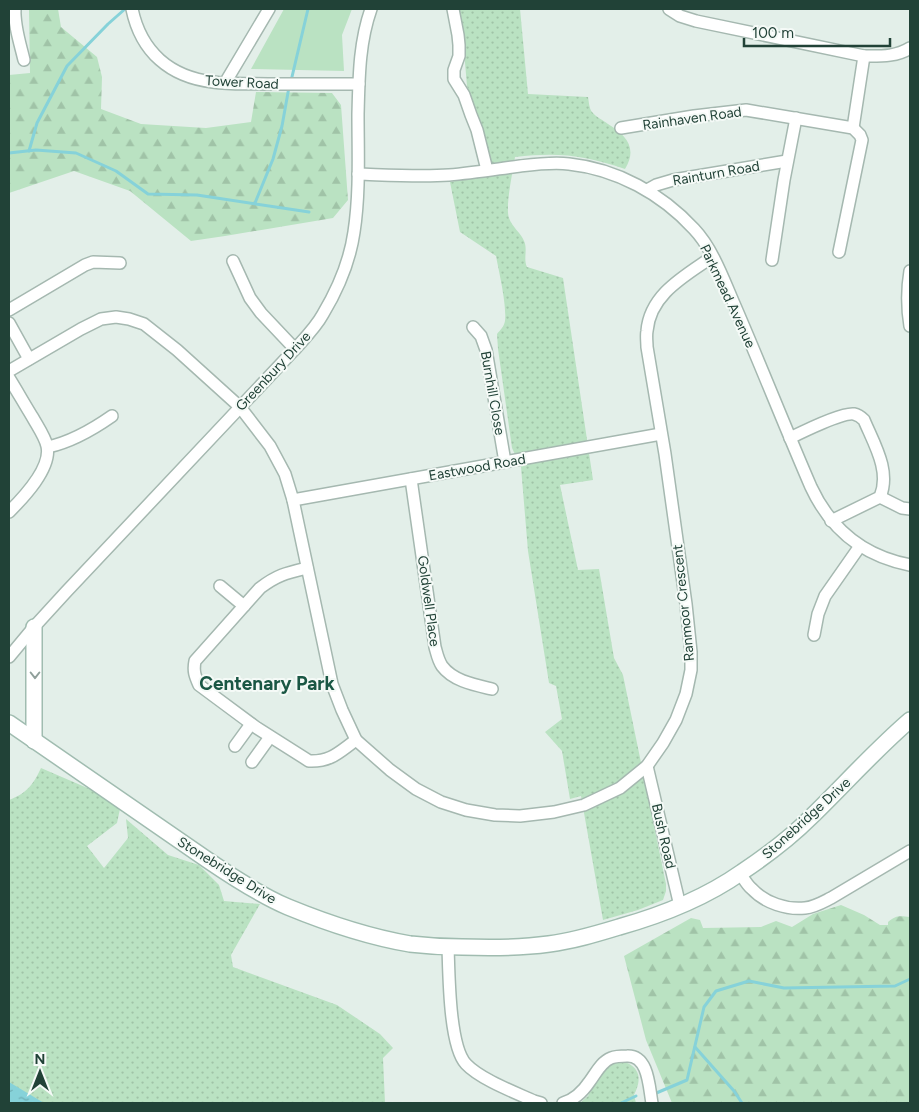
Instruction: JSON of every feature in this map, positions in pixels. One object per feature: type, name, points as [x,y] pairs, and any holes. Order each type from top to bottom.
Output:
[{"type":"street","points":[[15,9],[17,29],[24,60]]},
{"type":"street","name":"Tower Road","points":[[133,9],[142,38],[148,48],[160,61],[189,77],[225,83],[359,84]]},
{"type":"street","points":[[225,83],[269,9]]},
{"type":"street","name":"Greenbury Drive","points":[[9,657],[34,627],[295,350],[312,331],[324,313],[338,286],[348,260],[354,233],[358,174],[359,84],[363,37],[371,9]]},
{"type":"street","points":[[453,9],[458,35],[459,56],[454,70],[454,79],[464,95],[478,130],[488,170]]},
{"type":"street","points":[[669,9],[680,16],[696,21],[864,56],[889,56],[910,48]]},
{"type":"street","points":[[839,252],[862,140],[853,128],[864,56]]},
{"type":"street","name":"Rainhaven Road","points":[[621,128],[746,110],[853,128]]},
{"type":"street","points":[[772,260],[787,161],[796,118]]},
{"type":"street","name":"Rainturn Road","points":[[647,190],[673,180],[787,161]]},
{"type":"street","name":"Parkmead Avenue","points":[[358,174],[448,175],[544,163],[568,163],[607,172],[647,190],[677,213],[695,230],[712,257],[741,320],[816,498],[831,521],[846,536],[860,546],[894,562],[910,565]]},
{"type":"street","name":"Ranmoor Crescent","points":[[9,371],[81,328],[101,319],[116,317],[144,324],[177,350],[240,407],[270,446],[285,474],[293,500],[332,684],[356,740],[416,790],[441,802],[466,810],[495,815],[520,816],[554,812],[584,805],[620,788],[647,766],[676,720],[686,694],[691,670],[691,652],[686,604],[647,347],[647,331],[650,314],[659,300],[674,284],[712,257]]},
{"type":"street","points":[[233,261],[250,298],[295,350]]},
{"type":"street","points":[[9,310],[85,264],[93,262],[120,263]]},
{"type":"street","points":[[910,271],[908,281],[908,313],[910,326]]},
{"type":"street","points":[[9,323],[29,359]]},
{"type":"street","name":"Burnhill Close","points":[[473,327],[481,336],[486,350],[505,462]]},
{"type":"street","points":[[9,378],[48,447],[44,468],[37,480],[9,512]]},
{"type":"street","points":[[790,438],[850,414],[859,415],[864,420],[882,464],[884,485],[880,496],[831,521]]},
{"type":"street","points":[[48,447],[72,440],[112,416]]},
{"type":"street","name":"Eastwood Road","points":[[293,500],[661,434]]},
{"type":"street","name":"Goldwell Place","points":[[411,479],[438,657],[442,666],[451,674],[472,684],[492,689]]},
{"type":"street","points":[[880,496],[902,508],[910,509]]},
{"type":"street","points":[[814,635],[818,614],[826,596],[860,546]]},
{"type":"street","points":[[307,568],[281,574],[260,588],[195,661],[193,669],[195,677],[199,685],[251,724],[309,761],[320,762],[331,758],[356,740]]},
{"type":"street","points":[[220,586],[244,606]]},
{"type":"street","points":[[34,627],[34,741]]},
{"type":"street","name":"Stonebridge Drive","points":[[9,723],[209,861],[238,880],[287,906],[334,924],[410,944],[500,948],[549,944],[596,934],[642,921],[703,895],[740,873],[798,829],[910,720]]},
{"type":"street","points":[[235,746],[251,724]]},
{"type":"street","points":[[252,762],[270,737]]},
{"type":"street","name":"Bush Road","points":[[647,766],[680,906]]},
{"type":"street","points":[[740,873],[752,890],[764,899],[779,906],[806,908],[831,898],[910,851]]},
{"type":"street","points":[[448,947],[453,1028],[458,1050],[463,1060],[476,1073],[537,1102]]},
{"type":"street","points":[[564,1103],[569,1102],[582,1091],[603,1064],[610,1059],[620,1056],[631,1056],[638,1059],[644,1067],[652,1103]]},
{"type":"green space","points":[[29,9],[58,9],[61,27],[97,57],[102,77],[101,109],[141,124],[206,128],[251,122],[256,92],[332,93],[341,105],[348,200],[333,218],[191,241],[130,191],[74,171],[9,193],[9,75],[30,73]]},
{"type":"green space","points":[[284,9],[352,9],[342,35],[344,71],[251,69]]},
{"type":"green space","points":[[456,9],[520,9],[528,94],[588,97],[592,112],[620,133],[630,148],[629,161],[625,169],[571,156],[515,157],[508,205],[510,221],[523,238],[525,244],[527,267],[563,278],[593,480],[560,485],[578,570],[599,569],[614,658],[623,675],[666,884],[663,900],[638,910],[603,920],[581,796],[570,799],[562,751],[545,732],[562,719],[556,686],[549,683],[528,551],[521,467],[512,448],[498,349],[497,334],[504,325],[505,306],[496,256],[460,232],[450,182],[490,174],[467,86],[463,39]]},
{"type":"green space","points":[[41,768],[121,804],[117,823],[87,846],[104,868],[128,838],[126,819],[168,855],[199,865],[219,885],[224,901],[260,904],[231,955],[233,967],[337,1005],[380,1034],[393,1048],[383,1058],[385,1103],[9,1103],[9,800],[29,788]]},
{"type":"green space","points":[[841,905],[864,915],[880,925],[888,925],[888,922],[896,917],[910,917],[910,1103],[672,1103],[646,1040],[624,956],[691,918],[700,920],[703,928],[761,927],[776,921],[792,927],[813,914]]},
{"type":"green space","points":[[614,1060],[628,1063],[636,1070],[639,1081],[634,1095],[636,1103],[580,1103],[588,1096],[599,1074]]},
{"type":"water","points":[[9,1082],[44,1103],[9,1103]]},
{"type":"waterway","points":[[29,151],[37,123],[67,66],[125,9]]},
{"type":"waterway","points":[[291,81],[308,9]]},
{"type":"waterway","points":[[255,203],[273,159],[282,126],[289,87]]},
{"type":"waterway","points":[[9,153],[36,150],[76,153],[116,171],[148,194],[197,195],[309,212]]},
{"type":"waterway","points":[[654,1094],[687,1080],[704,1007],[716,991],[749,981],[784,988],[895,986],[910,979]]},
{"type":"waterway","points":[[695,1047],[734,1091],[742,1103]]},
{"type":"waterway","points":[[621,1103],[636,1096]]},
{"type":"district","name":"Centenary Park","points":[[267,683]]}]
